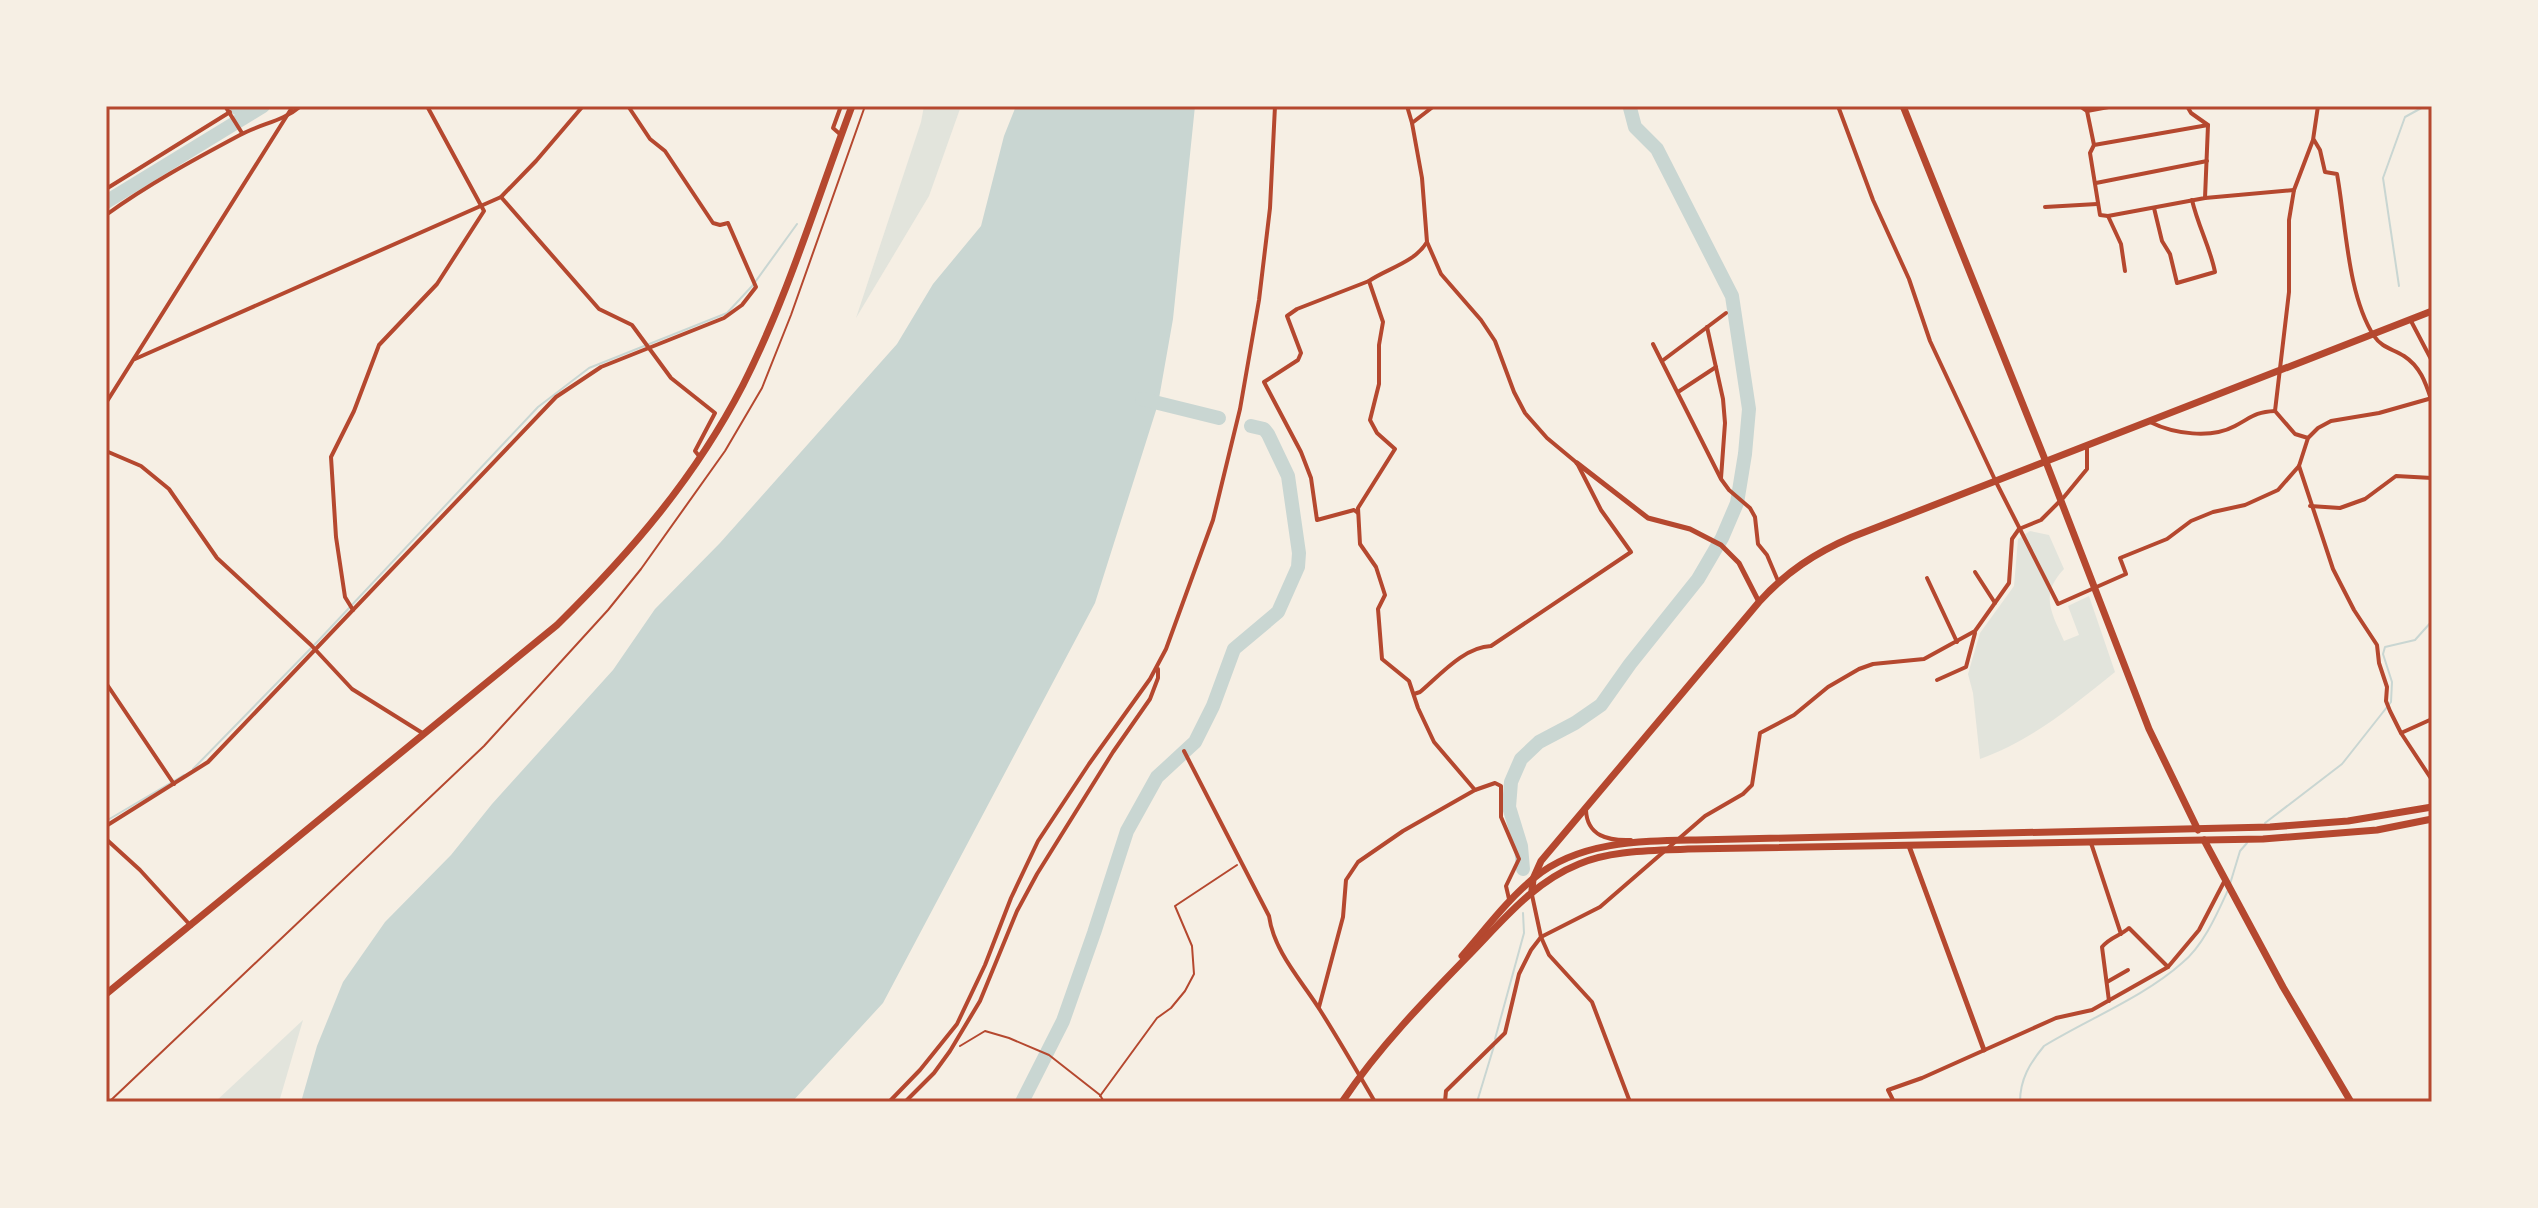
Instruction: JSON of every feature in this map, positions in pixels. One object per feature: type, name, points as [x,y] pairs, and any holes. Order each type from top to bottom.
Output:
[{"type":"main road","points":[[106,994],[557,625],[654,522],[701,458],[765,339],[852,106]]},
{"type":"main road","points":[[1903,106],[2149,729],[2197,829],[2283,987],[2351,1102]]},
{"type":"main road","points":[[1532,890],[1541,861],[1759,602],[1799,564],[1825,549],[2432,311]]},
{"type":"main road","points":[[1342,1102],[1359,1077],[1510,901],[1545,870],[1585,851],[1615,845],[1679,840],[2270,827],[2348,821],[2432,807]]},
{"type":"main road","points":[[1425,1001],[1532,890],[1583,862],[1621,854],[2263,839],[2377,830],[2432,819]]},
{"type":"street","points":[[225,106],[242,133]]},
{"type":"street","points":[[106,403],[293,106]]},
{"type":"street","points":[[106,215],[242,133],[283,120],[301,106]]},
{"type":"street","points":[[351,608],[345,597],[336,537],[331,457],[354,411],[379,345],[437,284],[484,211],[427,106]]},
{"type":"street","points":[[135,359],[501,197],[583,106]]},
{"type":"street","points":[[106,826],[208,762],[351,608],[556,397],[589,373],[724,318],[742,305],[755,283],[728,223],[713,223],[665,151],[650,139],[628,106]]},
{"type":"street","points":[[841,106],[833,128],[841,135]]},
{"type":"street","points":[[889,1102],[957,1024],[1038,841],[1158,668],[1213,520],[1240,409],[1259,300],[1270,208],[1275,106]]},
{"type":"street","points":[[1407,106],[1422,178],[1427,242],[1441,274],[1495,341],[1525,413],[1547,438],[1648,518],[1690,529],[1721,545],[1739,563],[1759,602]]},
{"type":"street","points":[[1412,123],[1434,106]]},
{"type":"street","points":[[1838,106],[1873,200],[1909,279],[1930,341],[2058,604],[2126,574],[2120,558],[2167,539],[2191,521],[2266,497],[2278,490],[2299,466],[2308,438],[2318,428],[2331,421],[2432,400],[2424,376],[2407,358],[2382,345],[2373,334],[2353,274],[2337,174],[2325,172],[2320,150],[2313,140]]},
{"type":"street","points":[[2080,106],[2087,111],[2094,145],[2090,153],[2100,215],[2266,190],[2294,190]]},
{"type":"street","points":[[2087,111],[2114,106]]},
{"type":"street","points":[[2187,106],[2191,113],[2208,125]]},
{"type":"street","points":[[2275,411],[2289,292],[2289,220],[2294,190],[2313,140],[2318,106]]},
{"type":"street","points":[[106,189],[230,113]]},
{"type":"street","points":[[2094,145],[2208,125]]},
{"type":"street","points":[[2205,198],[2208,125]]},
{"type":"street","points":[[2096,183],[2207,161]]},
{"type":"street","points":[[501,197],[599,309],[632,325],[671,378],[715,413],[695,451],[701,458]]},
{"type":"street","points":[[2154,208],[2177,283],[2215,272],[2210,248],[2192,200]]},
{"type":"street","points":[[2045,207],[2097,204]]},
{"type":"street","points":[[2108,216],[2121,244],[2125,271]]},
{"type":"street","points":[[1358,513],[1354,510],[1317,520],[1311,478],[1264,382],[1298,360],[1301,353],[1287,316],[1297,309],[1369,281],[1418,255],[1427,242]]},
{"type":"street","points":[[1369,281],[1383,322],[1379,345],[1379,384],[1370,420],[1377,433],[1395,449],[1377,481],[1364,496],[1358,513],[1360,544],[1376,567],[1385,595],[1378,609],[1382,659],[1409,681],[1434,742],[1475,790]]},
{"type":"street","points":[[1662,361],[1726,313]]},
{"type":"street","points":[[2411,319],[2432,361]]},
{"type":"street","points":[[1707,327],[1725,423],[1721,479]]},
{"type":"street","points":[[1653,344],[1721,479],[1755,517],[1758,544],[1767,555],[1778,581]]},
{"type":"street","points":[[1678,393],[1716,367]]},
{"type":"street","points":[[2150,422],[2176,431],[2211,432],[2233,427],[2260,412],[2275,411]]},
{"type":"street","points":[[2275,411],[2295,434],[2308,438]]},
{"type":"street","points":[[1937,680],[1966,667],[1975,631],[2009,583],[2012,539],[2019,529],[2041,520],[2087,469],[2087,446]]},
{"type":"street","points":[[106,451],[141,466],[169,489],[217,558],[314,648],[352,689],[424,734]]},
{"type":"street","points":[[1413,694],[1420,692],[1470,652],[1491,646],[1631,552],[1601,510],[1577,463]]},
{"type":"street","points":[[2299,466],[2333,569],[2377,645],[2387,687],[2387,704],[2401,733],[2432,780]]},
{"type":"street","points":[[2310,506],[2340,508],[2365,499],[2396,476],[2432,478]]},
{"type":"street","points":[[1975,572],[1995,603]]},
{"type":"street","points":[[1927,578],[1957,642]]},
{"type":"street","points":[[1445,1102],[1446,1091],[1505,1033],[1519,974],[1541,937],[1600,907],[1705,816],[1743,794],[1752,785],[1760,733],[1794,715],[1828,687],[1859,669],[1873,664],[1924,659],[1975,631]]},
{"type":"street","points":[[905,1102],[934,1073],[980,1001],[1017,911],[1113,752],[1150,699],[1158,678],[1158,668]]},
{"type":"street","points":[[106,683],[174,783]]},
{"type":"street","points":[[2401,733],[2432,719]]},
{"type":"street","points":[[1184,751],[1242,862],[1299,983],[1319,1008],[1375,1102]]},
{"type":"street","points":[[1319,1008],[1343,917],[1346,880],[1358,862],[1403,831],[1475,790],[1495,783],[1502,789],[1501,817],[1519,859],[1506,886],[1510,901]]},
{"type":"street","points":[[1586,807],[1590,828],[1599,836],[1663,842]]},
{"type":"street","points":[[106,839],[140,870],[191,926]]},
{"type":"street","points":[[2091,843],[2121,934]]},
{"type":"street","points":[[1909,846],[1984,1050]]},
{"type":"street","points":[[1894,1102],[1888,1090],[2056,1018],[2092,1010],[2168,967],[2199,930],[2226,878]]},
{"type":"street","points":[[1532,890],[1541,937],[1549,955],[1592,1002],[1630,1102]]},
{"type":"street","points":[[2109,1001],[2102,947],[2109,938],[2129,928],[2168,967]]},
{"type":"street","points":[[2107,982],[2128,970]]},
{"type":"path","points":[[1100,1096],[1157,1018],[1170,1009],[1185,991],[1194,974],[1192,946],[1175,906],[1242,862]]},
{"type":"path","points":[[950,1051],[985,1031],[1049,1055],[1104,1102]]},
{"type":"shaded area","points":[[924,106],[961,106],[929,196],[856,318],[921,122]]},
{"type":"shaded area","points":[[1016,106],[1195,106],[1173,319],[1158,404],[1095,603],[883,1003],[792,1102],[301,1102],[317,1046],[343,982],[385,922],[451,855],[492,804],[613,670],[655,609],[720,543],[897,344],[933,284],[981,226],[1004,136]]},
{"type":"shaded area","points":[[2030,531],[2049,535],[2064,569],[2052,587],[2050,604],[2064,641],[2079,635],[2068,606],[2089,596],[2115,672],[2034,732],[1980,759],[1968,674],[1980,633],[2014,586],[2018,539]]},
{"type":"shaded area","points":[[303,1020],[279,1102],[215,1102]]},
{"type":"waterway","points":[[231,106],[249,114]]},
{"type":"waterway","points":[[106,202],[263,106]]},
{"type":"waterway","points":[[2399,286],[2383,178],[2405,117],[2425,106]]},
{"type":"waterway","points":[[1523,869],[1521,846],[1509,807],[1511,782],[1521,759],[1539,742],[1601,705],[1698,579],[1722,538],[1737,503],[1745,454],[1749,409],[1732,296],[1657,149],[1635,127],[1630,108]]},
{"type":"waterway","points":[[193,769],[538,407],[589,368],[727,313],[753,285],[797,224]]},
{"type":"waterway","points":[[1142,399],[1219,418]]},
{"type":"waterway","points":[[1022,1102],[1063,1021],[1127,831],[1157,777],[1195,742],[1213,706],[1234,649],[1278,612],[1298,567],[1299,553],[1288,476],[1268,434],[1264,429],[1251,426]]},
{"type":"waterway","points":[[2265,823],[2342,764],[2391,702],[2392,682],[2383,654],[2385,647],[2415,640],[2432,621]]},
{"type":"waterway","points":[[106,821],[184,775]]},
{"type":"waterway","points":[[2230,884],[2240,851],[2247,843]]},
{"type":"waterway","points":[[2020,1102],[2027,1072],[2044,1046],[2133,997],[2182,963],[2203,939],[2228,890]]},
{"type":"waterway","points":[[1495,1039],[1524,933],[1523,913]]},
{"type":"waterway","points":[[1477,1102],[1494,1046]]}]
